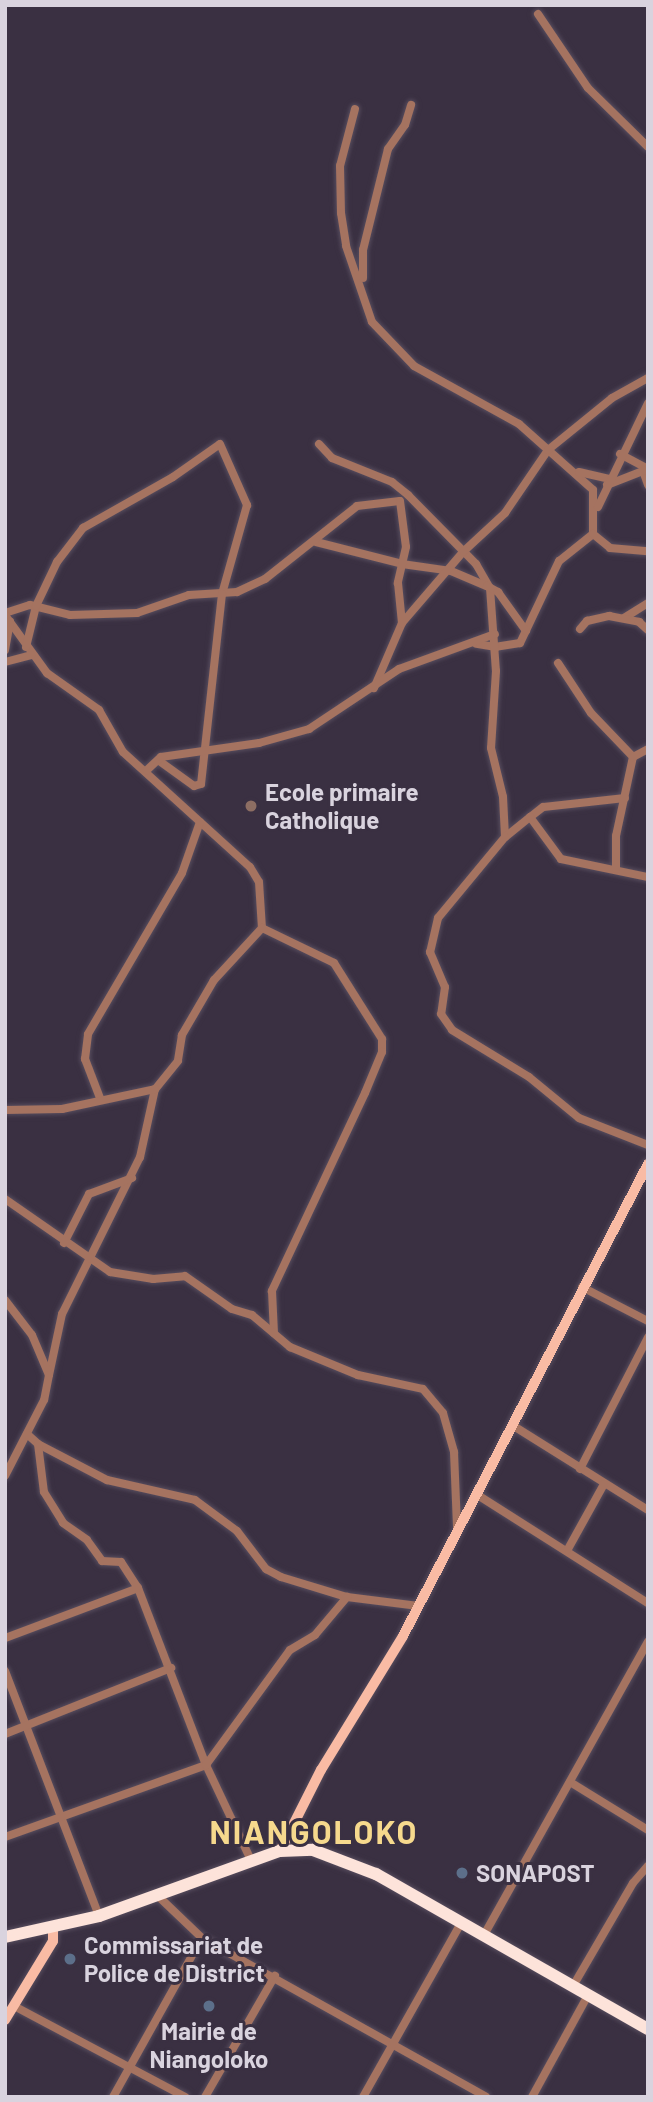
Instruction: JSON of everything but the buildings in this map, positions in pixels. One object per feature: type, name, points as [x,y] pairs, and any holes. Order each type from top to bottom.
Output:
[{"type":"highway","points":[[5,1937],[99,1916],[280,1851],[313,1850],[341,1859],[461,1923],[648,2029]]},
{"type":"main road","points":[[280,1851],[321,1770],[418,1606],[647,1166]]},
{"type":"main road","points":[[5,2020],[53,1941],[53,1927]]},
{"type":"street","points":[[538,14],[588,88],[648,147]]},
{"type":"street","points":[[362,282],[363,250],[388,149],[405,125],[411,105]]},
{"type":"street","points":[[355,109],[340,166],[341,213],[346,246],[362,282],[372,322],[414,366],[466,399],[519,424],[593,490],[593,534],[558,561],[520,643],[496,647],[476,644]]},
{"type":"street","points":[[374,688],[402,623],[464,551],[505,513],[548,450],[612,398],[648,378]]},
{"type":"street","points":[[594,516],[620,454],[648,402]]},
{"type":"street","points":[[28,651],[36,606],[57,562],[83,528],[173,477],[220,444],[247,505],[222,594],[202,783],[197,787],[158,760]]},
{"type":"street","points":[[319,444],[332,458],[398,487],[464,551],[490,588],[526,631]]},
{"type":"street","points":[[620,454],[646,470]]},
{"type":"street","points":[[573,471],[609,482],[646,470]]},
{"type":"street","points":[[646,470],[648,485]]},
{"type":"street","points":[[398,487],[406,547],[398,583],[402,623]]},
{"type":"street","points":[[7,616],[36,606],[70,615],[137,613],[189,595],[222,594],[253,587],[316,542],[357,506],[400,501]]},
{"type":"street","points":[[593,534],[610,548],[648,551]]},
{"type":"street","points":[[316,542],[402,564],[447,570],[490,588]]},
{"type":"street","points":[[490,588],[496,647],[491,748],[503,797],[505,837]]},
{"type":"street","points":[[624,618],[648,603]]},
{"type":"street","points":[[5,650],[7,616]]},
{"type":"street","points":[[5,1476],[44,1400],[62,1314],[132,1178],[155,1089],[178,1061],[181,1035],[214,980],[262,928],[259,882],[250,867],[147,770],[123,752],[93,704],[59,683],[28,651],[7,616]]},
{"type":"street","points":[[580,629],[598,619],[624,618],[648,630]]},
{"type":"street","points":[[147,770],[158,760],[206,749],[259,743],[309,729],[399,669],[476,644],[495,634]]},
{"type":"street","points":[[5,662],[28,651]]},
{"type":"street","points":[[558,663],[591,713],[633,757]]},
{"type":"street","points":[[633,757],[648,749]]},
{"type":"street","points":[[616,869],[616,836],[633,757]]},
{"type":"street","points":[[625,798],[543,807],[530,817],[505,837],[438,918],[430,938],[430,952],[445,987],[440,1009],[444,1023],[529,1077],[579,1118],[648,1145]]},
{"type":"street","points":[[530,817],[561,859],[648,877]]},
{"type":"street","points":[[100,1098],[85,1059],[88,1034],[181,873],[200,822]]},
{"type":"street","points":[[262,928],[334,963],[382,1039],[382,1052],[324,1187],[298,1232],[295,1249],[272,1291],[274,1333]]},
{"type":"street","points":[[5,1110],[62,1109],[100,1098],[155,1089]]},
{"type":"street","points":[[64,1242],[89,1194],[132,1178]]},
{"type":"street","points":[[5,1199],[35,1215],[64,1242],[90,1259],[123,1276],[185,1276],[274,1333],[290,1347],[330,1365],[423,1389],[443,1413],[453,1452],[457,1531]]},
{"type":"street","points":[[582,1287],[648,1321]]},
{"type":"street","points":[[5,1300],[32,1335],[49,1375]]},
{"type":"street","points":[[580,1469],[648,1337]]},
{"type":"street","points":[[512,1425],[604,1484],[646,1506]]},
{"type":"street","points":[[27,1434],[38,1444],[107,1480],[195,1500],[237,1531],[266,1569],[347,1597],[418,1606]]},
{"type":"street","points":[[38,1444],[44,1492],[64,1523],[86,1540],[102,1562],[121,1562],[138,1588],[171,1668],[206,1765],[251,1860]]},
{"type":"street","points":[[568,1549],[604,1484]]},
{"type":"street","points":[[476,1494],[568,1549],[648,1603]]},
{"type":"street","points":[[5,1638],[138,1588]]},
{"type":"street","points":[[5,1838],[206,1765],[290,1650],[315,1634],[347,1597]]},
{"type":"street","points":[[484,1936],[648,1642]]},
{"type":"street","points":[[5,1734],[171,1668]]},
{"type":"street","points":[[5,1671],[99,1916]]},
{"type":"street","points":[[570,1782],[648,1830]]},
{"type":"street","points":[[573,1986],[633,1882],[648,1867]]},
{"type":"street","points":[[158,1896],[202,1938],[275,1976],[486,2097]]},
{"type":"street","points":[[363,2097],[461,1923]]},
{"type":"street","points":[[113,2097],[202,1938]]},
{"type":"street","points":[[205,2097],[275,1976]]},
{"type":"street","points":[[532,2097],[588,1995]]},
{"type":"street","points":[[14,2006],[185,2097]]},
{"type":"place","name":"Ecole primaire Catholique","points":[[251,806]]},
{"type":"place","name":"SONAPOST","points":[[462,1873]]},
{"type":"place","name":"Commissariat de Police de District","points":[[70,1959]]},
{"type":"place","name":"Mairie de Niangoloko","points":[[209,2006]]},
{"type":"district","name":"NIANGOLOKO","points":[[314,1831]]}]
